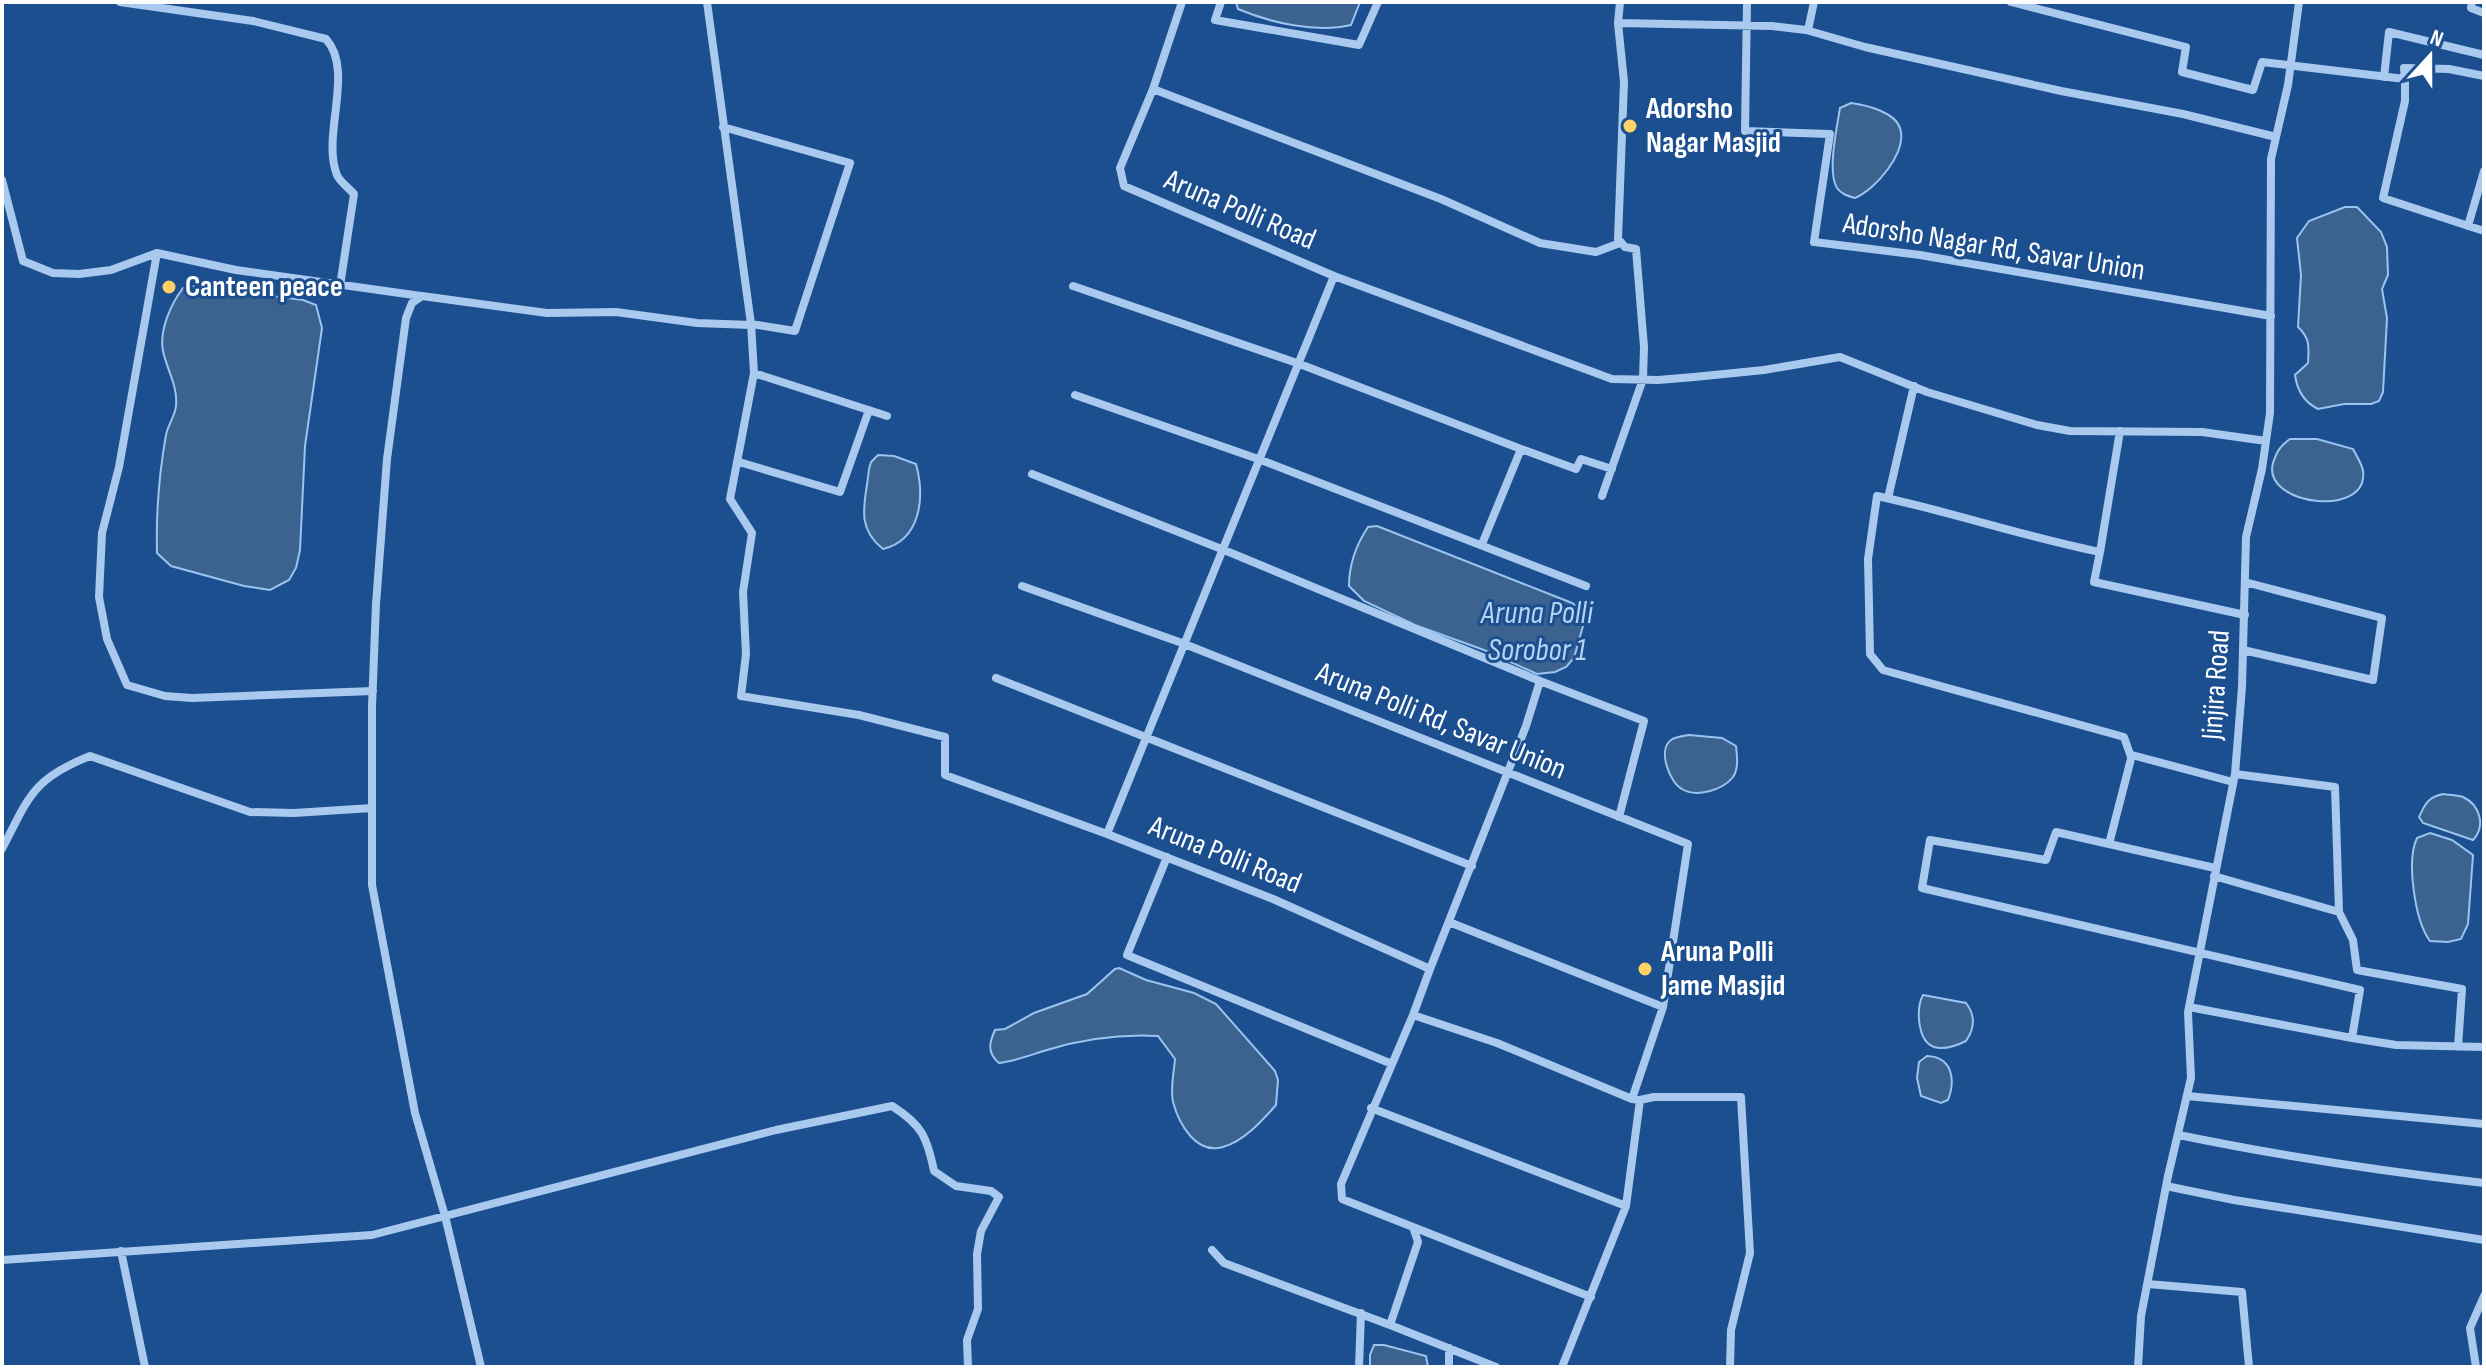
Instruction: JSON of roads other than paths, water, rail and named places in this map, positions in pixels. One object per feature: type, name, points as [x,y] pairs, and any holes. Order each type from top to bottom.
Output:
[{"type":"street","points":[[120,2],[253,21],[326,39],[334,48],[338,76],[332,148],[337,177],[354,194],[340,286]]},
{"type":"street","points":[[707,2],[751,324],[754,373],[730,499],[752,533],[743,592],[746,654],[741,696],[859,715],[945,737],[945,775],[1107,834]]},
{"type":"street","name":"Aruna Polli Road","points":[[1182,2],[1153,89],[1120,168],[1124,186],[1334,276],[1224,550],[1182,643],[1107,834],[1273,899],[1430,969]]},
{"type":"street","points":[[1221,2],[1215,20],[1359,45],[1378,2]]},
{"type":"street","points":[[1602,496],[1643,379],[1644,347],[1636,249],[1630,250],[1620,243],[1618,227],[1624,82],[1618,23],[1620,2]]},
{"type":"street","name":"Adorsho Nagar Rd, Savar Union","points":[[1747,2],[1745,131],[1830,134],[1814,242],[1934,257],[2271,316]]},
{"type":"street","points":[[1808,30],[1814,2]]},
{"type":"street","points":[[2011,2],[2186,47],[2182,72],[2253,90],[2262,62],[2405,79]]},
{"type":"street","name":"Jinjira Road","points":[[2138,1367],[2141,1316],[2191,1078],[2189,1007],[2198,951],[2234,778],[2245,615],[2246,537],[2270,413],[2271,159],[2299,2]]},
{"type":"street","points":[[2472,2],[2471,8],[2484,13]]},
{"type":"street","points":[[1618,23],[1657,22],[1748,28],[1772,26],[1808,30],[1865,47],[1977,73],[2183,114],[2276,137]]},
{"type":"street","points":[[2384,77],[2389,32],[2484,55]]},
{"type":"street","points":[[2484,76],[2449,69],[2404,68],[2405,101],[2383,198],[2484,231]]},
{"type":"street","points":[[1153,89],[1441,199],[1540,243],[1596,252],[1620,243]]},
{"type":"street","points":[[2,180],[23,261],[53,273],[111,270],[157,253],[236,270],[340,286],[547,313],[616,312],[795,331],[850,163],[723,127]]},
{"type":"street","points":[[2468,226],[2484,171]]},
{"type":"street","points":[[157,253],[119,467],[102,533],[99,597],[107,639],[127,685],[165,696],[192,698],[373,691]]},
{"type":"street","points":[[1334,276],[1612,379],[1670,379],[1764,370],[1840,357],[1914,386],[2037,425],[2070,431],[2202,432],[2266,441]]},
{"type":"street","points":[[1073,286],[1297,363],[1576,469],[1581,459],[1612,469]]},
{"type":"street","points":[[422,296],[412,303],[406,318],[387,459],[373,691],[372,885],[415,1113],[445,1216],[481,1367]]},
{"type":"street","points":[[754,373],[887,416]]},
{"type":"street","points":[[1888,498],[1914,386]]},
{"type":"street","points":[[1075,395],[1261,460],[1586,586]]},
{"type":"street","points":[[739,462],[840,492],[869,410]]},
{"type":"street","points":[[2120,431],[2094,582],[2245,615]]},
{"type":"street","points":[[1482,544],[1521,449]]},
{"type":"street","points":[[1032,474],[1644,721],[1619,817]]},
{"type":"street","points":[[2100,552],[1877,496],[1868,559],[1870,654],[1883,670],[2124,737],[2131,757],[2109,844]]},
{"type":"street","points":[[2243,650],[2373,680],[2382,618],[2245,582]]},
{"type":"street","name":"Aruna Polli Rd, Savar Union","points":[[1022,586],[1182,643],[1688,844],[1663,1007]]},
{"type":"street","points":[[996,678],[1472,866]]},
{"type":"street","points":[[1540,681],[1472,866],[1341,1184],[1342,1199],[1591,1297]]},
{"type":"street","points":[[2,849],[26,800],[43,780],[69,764],[90,756],[250,812],[294,813],[372,808]]},
{"type":"street","points":[[2131,757],[2234,778],[2335,787],[2339,912],[2353,940],[2357,970],[2462,989],[2458,1047]]},
{"type":"street","points":[[2339,912],[2214,872],[2056,832],[2046,860],[1930,840],[1922,888],[2360,990],[2352,1038]]},
{"type":"street","points":[[1167,857],[1127,955],[1392,1064]]},
{"type":"street","points":[[1449,922],[1663,1007],[1636,1099],[1626,1206],[1562,1367]]},
{"type":"street","points":[[2189,1007],[2396,1045],[2484,1047]]},
{"type":"street","points":[[1413,1015],[1497,1043],[1636,1099],[1741,1097],[1750,1253],[1731,1330],[1730,1367]]},
{"type":"street","points":[[2187,1096],[2484,1124]]},
{"type":"street","points":[[2,1260],[372,1235],[776,1130],[892,1106],[919,1127],[928,1142],[934,1171],[956,1186],[991,1191],[999,1197],[981,1231],[978,1309],[967,1340],[968,1367]]},
{"type":"street","points":[[1371,1108],[1626,1206]]},
{"type":"street","points":[[2179,1135],[2374,1170],[2484,1183]]},
{"type":"street","points":[[2166,1186],[2234,1200],[2484,1240]]},
{"type":"street","points":[[1390,1325],[1418,1242],[1413,1227]]},
{"type":"street","points":[[1212,1250],[1224,1263],[1496,1367]]},
{"type":"street","points":[[121,1251],[145,1367]]},
{"type":"street","points":[[2148,1284],[2242,1292],[2249,1367]]},
{"type":"street","points":[[2476,1367],[2470,1328],[2484,1296]]},
{"type":"street","points":[[1359,1367],[1361,1313]]},
{"type":"street","points":[[1449,1348],[1449,1367]]},
{"type":"water","points":[[1236,2],[1360,2],[1351,25],[1323,28],[1265,19],[1238,9]]},
{"type":"water","points":[[1851,103],[1872,108],[1892,118],[1900,128],[1901,138],[1895,159],[1888,169],[1872,187],[1855,198],[1839,190],[1833,171],[1840,108]]},
{"type":"water","points":[[2345,207],[2357,207],[2381,232],[2387,247],[2388,275],[2382,289],[2387,318],[2383,392],[2379,401],[2371,404],[2344,404],[2318,409],[2302,395],[2295,375],[2308,363],[2309,352],[2307,339],[2298,327],[2301,275],[2297,238],[2309,221]]},
{"type":"water","points":[[195,286],[303,300],[316,305],[322,328],[305,446],[300,550],[296,568],[289,580],[270,590],[171,566],[157,553],[162,464],[166,435],[176,406],[174,385],[163,351],[163,335],[170,309],[179,294],[183,288]]},
{"type":"water","points":[[2290,439],[2317,439],[2353,449],[2363,471],[2360,486],[2350,496],[2334,501],[2298,497],[2283,489],[2274,477],[2273,463],[2279,449]]},
{"type":"water","points":[[878,455],[894,456],[916,464],[920,490],[920,503],[913,527],[896,544],[883,549],[868,531],[864,512],[869,469]]},
{"type":"water","name":"Aruna Polli Sorobor 1","points":[[1377,526],[1572,603],[1581,610],[1583,626],[1574,658],[1566,667],[1555,672],[1537,674],[1364,601],[1349,586],[1350,570],[1368,527]]},
{"type":"water","points":[[1689,735],[1722,738],[1736,746],[1736,770],[1729,782],[1702,793],[1688,792],[1678,786],[1667,766],[1665,751],[1671,740]]},
{"type":"water","points":[[2443,794],[2463,797],[2474,805],[2480,822],[2473,840],[2423,823],[2419,817],[2428,802]]},
{"type":"water","points":[[2430,833],[2452,840],[2473,855],[2468,924],[2461,939],[2448,942],[2430,941],[2416,906],[2412,875],[2414,848],[2417,838]]},
{"type":"water","points":[[1119,968],[1146,980],[1194,993],[1216,1004],[1275,1071],[1278,1080],[1276,1105],[1259,1124],[1223,1147],[1205,1146],[1190,1136],[1173,1102],[1175,1059],[1158,1036],[1088,1040],[999,1063],[992,1055],[991,1039],[995,1030],[1005,1029],[1034,1013],[1087,994]]},
{"type":"water","points":[[1923,995],[1966,1003],[1973,1022],[1966,1041],[1942,1048],[1928,1044],[1920,1024],[1919,1008]]},
{"type":"water","points":[[1927,1056],[1942,1060],[1950,1070],[1952,1084],[1948,1100],[1941,1103],[1921,1096],[1917,1078],[1919,1062]]},
{"type":"water","points":[[1374,1345],[1426,1356],[1428,1367],[1370,1367]]},
{"type":"place","name":"Adorsho Nagar Masjid","points":[[1630,126]]},
{"type":"place","name":"Canteen peace","points":[[169,287]]},
{"type":"place","name":"Aruna Polli Jame Masjid","points":[[1645,969]]}]
